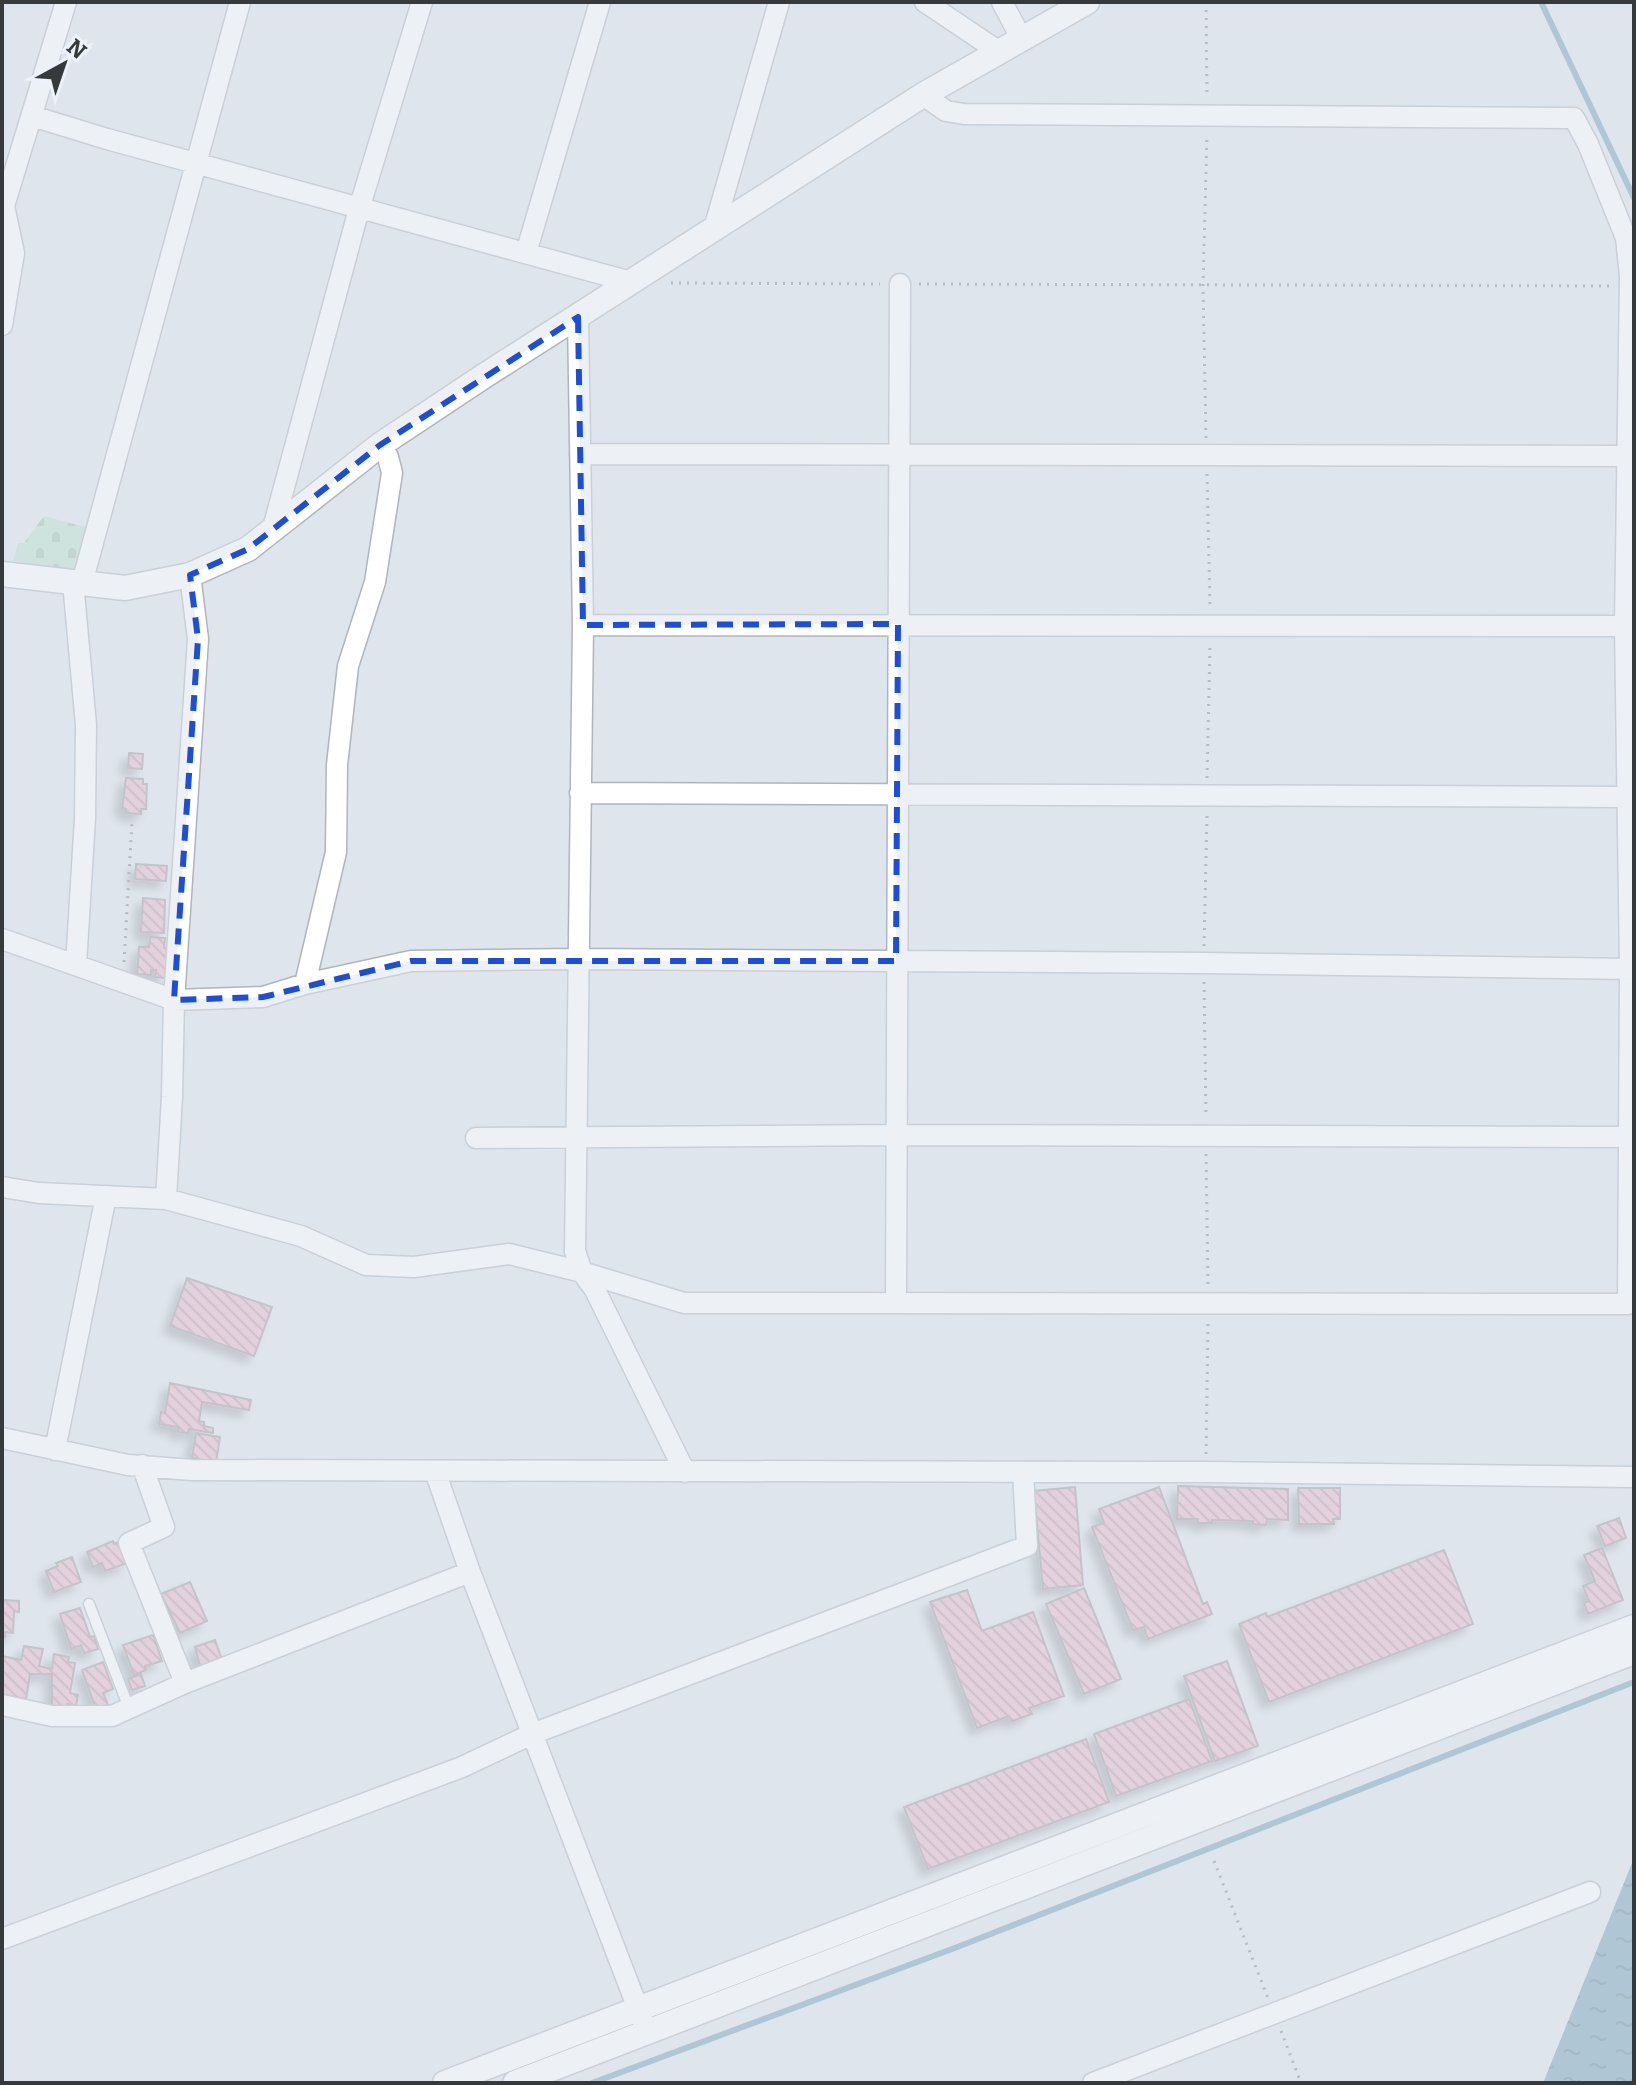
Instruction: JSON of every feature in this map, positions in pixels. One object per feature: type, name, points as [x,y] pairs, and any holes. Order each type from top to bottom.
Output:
[{"type":"street","points":[[2,325],[14,253],[4,206],[66,2]]},
{"type":"street","points":[[76,965],[85,818],[86,725],[78,582],[240,2]]},
{"type":"street","points":[[272,532],[359,209],[422,2]]},
{"type":"street","points":[[526,253],[600,2]]},
{"type":"street","points":[[714,229],[779,2]]},
{"type":"street","points":[[925,2],[998,51]]},
{"type":"street","points":[[1002,2],[1021,38]]},
{"type":"street","points":[[2,574],[125,588],[190,575],[248,549],[380,445],[923,95],[1087,2]]},
{"type":"street","points":[[2,1187],[39,1193],[166,1199],[301,1236],[366,1265],[414,1267],[509,1254],[684,1303],[1628,1304],[1632,1137],[1630,286],[1626,238],[1588,144],[1574,118],[964,114],[946,111],[923,95]]},
{"type":"street","points":[[32,116],[631,282]]},
{"type":"street","points":[[896,1303],[900,284]]},
{"type":"street","points":[[578,317],[583,625],[575,1251],[582,1272],[595,1290],[685,1472]]},
{"type":"street","points":[[305,984],[336,852],[337,765],[348,666],[375,582],[392,473],[388,457],[380,445]]},
{"type":"street","points":[[580,454],[1631,456]]},
{"type":"street","points":[[166,1199],[174,1000],[198,639],[190,575]]},
{"type":"street","points":[[583,625],[1630,626]]},
{"type":"street","points":[[580,793],[1632,797]]},
{"type":"street","points":[[2,939],[174,1000],[263,997],[305,984],[411,961],[896,961],[1632,969]]},
{"type":"street","points":[[476,1138],[896,1135],[1632,1137]]},
{"type":"street","points":[[55,1450],[106,1196]]},
{"type":"street","points":[[2,1438],[142,1465],[192,1470],[1206,1472],[1634,1477]]},
{"type":"street","points":[[142,1465],[164,1527],[129,1543],[185,1683]]},
{"type":"street","points":[[435,1471],[470,1572],[642,2020]]},
{"type":"street","points":[[2,1939],[462,1767],[532,1734],[1027,1546],[1023,1472]]},
{"type":"street","points":[[2,1705],[52,1716],[112,1716],[185,1683],[470,1572]]},
{"type":"street","points":[[515,2083],[642,2020],[1634,1627]]},
{"type":"street","points":[[449,2082],[642,2020],[1634,1652]]},
{"type":"street","points":[[1093,2083],[1590,1892]]},
{"type":"lane","points":[[89,1604],[129,1708]]},
{"type":"path","points":[[1203,286],[1206,2]]},
{"type":"path","points":[[631,282],[1630,286]]},
{"type":"path","points":[[123,981],[132,822]]},
{"type":"path","points":[[1206,1472],[1208,1304]]},
{"type":"path","points":[[1214,1861],[1301,2083]]},
{"type":"highlighted area","points":[[578,317],[583,625],[898,624],[896,961],[411,961],[263,997],[174,1000],[198,639],[190,575],[248,549],[380,445]]},
{"type":"green space","points":[[44,516],[89,528],[77,572],[13,561],[18,543],[24,543]]},
{"type":"water","points":[[1634,1858],[1632,2083],[1543,2083]]},
{"type":"building","points":[[129,753],[143,754],[142,769],[128,768]]},
{"type":"building","points":[[126,778],[143,779],[143,784],[147,784],[146,809],[141,809],[141,814],[126,813],[126,809],[122,809]]},
{"type":"building","points":[[136,864],[167,866],[166,881],[135,879]]},
{"type":"building","points":[[143,898],[165,900],[164,933],[141,932]]},
{"type":"building","points":[[150,937],[165,938],[164,948],[168,949],[165,978],[155,977],[156,970],[151,970],[151,975],[137,974],[139,947],[149,947]]},
{"type":"building","points":[[187,1278],[272,1307],[254,1356],[170,1326]]},
{"type":"building","points":[[170,1383],[251,1400],[249,1410],[202,1402],[199,1421],[213,1428],[213,1433],[189,1429],[188,1433],[178,1432],[179,1427],[159,1424],[161,1412],[165,1413]]},
{"type":"building","points":[[196,1433],[220,1437],[216,1462],[192,1458]]},
{"type":"building","points":[[1178,1486],[1288,1489],[1288,1520],[1267,1519],[1266,1525],[1253,1524],[1253,1521],[1212,1520],[1212,1523],[1198,1523],[1198,1519],[1177,1519]]},
{"type":"building","points":[[1075,1487],[1083,1585],[1043,1589],[1034,1491]]},
{"type":"building","points":[[1159,1487],[1203,1604],[1207,1602],[1212,1614],[1148,1639],[1144,1627],[1133,1630],[1092,1527],[1104,1523],[1099,1509]]},
{"type":"building","points":[[1298,1488],[1340,1488],[1340,1519],[1333,1519],[1334,1524],[1299,1524]]},
{"type":"building","points":[[1619,1518],[1626,1538],[1605,1546],[1597,1526]]},
{"type":"building","points":[[113,1541],[114,1544],[121,1541],[127,1563],[105,1571],[102,1563],[93,1567],[87,1552]]},
{"type":"building","points":[[1602,1548],[1623,1600],[1588,1614],[1584,1603],[1589,1601],[1583,1586],[1595,1581],[1584,1555]]},
{"type":"building","points":[[1444,1550],[1473,1624],[1269,1702],[1239,1624],[1266,1613],[1267,1617]]},
{"type":"building","points":[[72,1557],[81,1582],[54,1592],[46,1571]]},
{"type":"building","points":[[190,1582],[207,1621],[180,1633],[161,1594]]},
{"type":"building","points":[[1084,1588],[1121,1679],[1084,1694],[1046,1604]]},
{"type":"building","points":[[967,1590],[982,1631],[1033,1612],[1064,1696],[1029,1708],[1032,1714],[1012,1721],[1009,1716],[977,1728],[930,1602]]},
{"type":"building","points":[[2,1600],[19,1601],[19,1612],[14,1611],[13,1633],[5,1632],[5,1637],[2,1637]]},
{"type":"building","points":[[80,1608],[90,1637],[94,1636],[98,1649],[84,1653],[81,1645],[71,1649],[60,1614]]},
{"type":"building","points":[[153,1635],[162,1661],[145,1666],[146,1670],[134,1675],[123,1645]]},
{"type":"building","points":[[215,1640],[222,1660],[200,1666],[195,1647]]},
{"type":"building","points":[[24,1646],[43,1649],[39,1666],[52,1669],[54,1654],[69,1657],[68,1662],[75,1663],[70,1693],[78,1695],[76,1706],[67,1704],[66,1708],[52,1705],[52,1674],[30,1674],[26,1699],[2,1695],[2,1656],[21,1660]]},
{"type":"building","points":[[1227,1661],[1258,1746],[1215,1761],[1184,1676]]},
{"type":"building","points":[[103,1662],[113,1689],[103,1693],[108,1705],[96,1709],[82,1670]]},
{"type":"building","points":[[141,1674],[145,1686],[132,1690],[128,1679]]},
{"type":"building","points":[[1189,1699],[1212,1761],[1116,1796],[1094,1734]]},
{"type":"building","points":[[1086,1739],[1109,1802],[928,1869],[904,1807]]},
{"type":"waterway","points":[[1541,2],[1634,198]]},
{"type":"waterway","points":[[592,2083],[960,1946],[1634,1682]]}]
